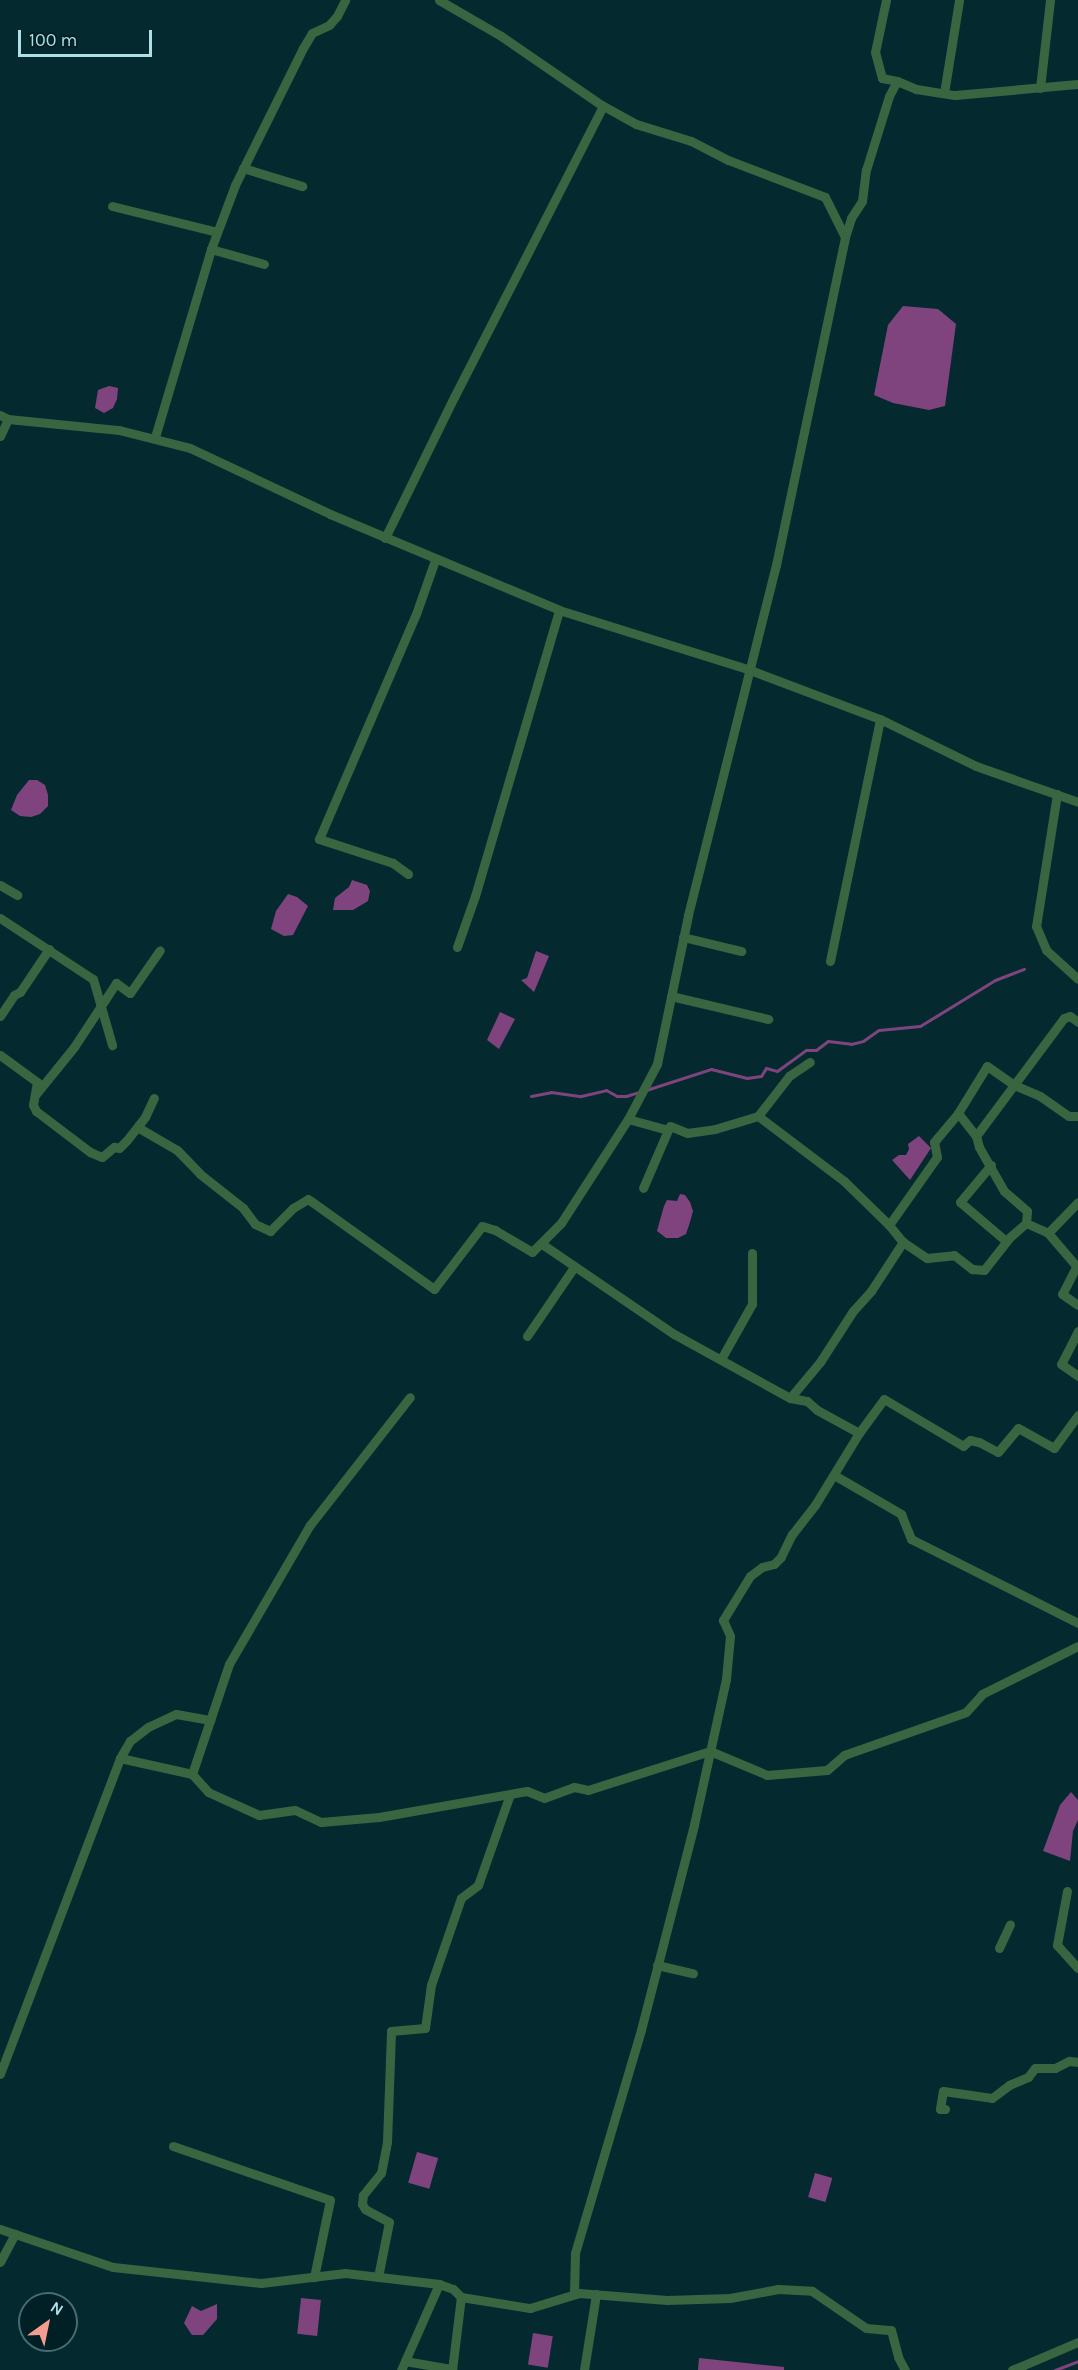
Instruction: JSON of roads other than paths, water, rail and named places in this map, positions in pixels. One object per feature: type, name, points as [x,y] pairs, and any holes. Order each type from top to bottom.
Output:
[{"type":"street","points":[[156,437],[211,249],[243,168],[307,41],[317,30],[329,25],[345,0]]},
{"type":"street","points":[[439,0],[501,36],[603,106],[636,124],[691,141],[728,160],[825,196],[845,237]]},
{"type":"street","points":[[886,0],[875,52],[882,78],[916,89],[973,94],[1078,84]]},
{"type":"street","points":[[944,93],[959,0]]},
{"type":"street","points":[[1040,88],[1050,0]]},
{"type":"street","points":[[139,1125],[139,1128],[177,1150],[200,1174],[243,1208],[255,1224],[270,1232],[293,1208],[308,1199],[434,1289],[482,1226],[495,1230],[532,1252],[568,1214],[628,1119],[657,1064],[683,937],[776,565],[845,237],[851,218],[862,201],[866,170],[889,96],[897,81]]},
{"type":"street","points":[[385,538],[454,396],[603,106]]},
{"type":"street","points":[[243,168],[302,186]]},
{"type":"street","points":[[112,206],[218,232]]},
{"type":"street","points":[[211,249],[264,264]]},
{"type":"street","points":[[0,436],[4,417],[119,430],[156,437],[190,448],[435,560],[559,610],[750,670],[880,719],[976,766],[1078,802]]},
{"type":"street","points":[[408,874],[393,863],[319,839],[416,614],[435,560]]},
{"type":"street","points":[[457,947],[475,896],[559,610]]},
{"type":"street","points":[[831,961],[880,719]]},
{"type":"street","points":[[1057,794],[1036,926],[1046,950],[1078,979]]},
{"type":"street","points":[[0,885],[17,896]]},
{"type":"street","points":[[0,918],[93,979],[112,1045]]},
{"type":"street","points":[[683,937],[741,951]]},
{"type":"street","points":[[0,1016],[14,995],[20,992],[49,949]]},
{"type":"street","points":[[35,1096],[74,1047],[116,983],[130,993],[160,950]]},
{"type":"street","points":[[671,996],[768,1019]]},
{"type":"street","points":[[976,1136],[1064,1018],[1070,1016],[1078,1022]]},
{"type":"street","points":[[0,1055],[37,1082],[33,1105],[36,1111],[90,1152],[102,1157],[114,1147],[119,1148],[139,1125],[154,1098]]},
{"type":"street","points":[[643,1188],[670,1126],[687,1133],[715,1129],[758,1116],[789,1076],[810,1062]]},
{"type":"street","points":[[889,1225],[937,1157],[934,1142],[958,1113],[987,1066],[1014,1085],[1040,1096],[1069,1116],[1078,1116]]},
{"type":"street","points":[[758,1116],[844,1181],[903,1242],[927,1258],[954,1255],[972,1269],[979,1270],[984,1269],[1006,1241],[1026,1223],[1027,1211],[1004,1191],[979,1147],[976,1136],[958,1113]]},
{"type":"street","points":[[628,1119],[668,1130]]},
{"type":"street","points":[[991,1165],[960,1202],[1006,1241]]},
{"type":"street","points":[[1048,1233],[1078,1202]]},
{"type":"street","points":[[1026,1223],[1048,1233],[1077,1268],[1062,1294],[1078,1305]]},
{"type":"street","points":[[790,1398],[819,1362],[903,1242]]},
{"type":"street","points":[[542,1244],[666,1330],[790,1398],[807,1401],[817,1410],[859,1433]]},
{"type":"street","points":[[721,1359],[752,1304],[752,1253]]},
{"type":"street","points":[[527,1336],[574,1267]]},
{"type":"street","points":[[1078,1331],[1061,1365],[1078,1376]]},
{"type":"street","points":[[192,1774],[228,1664],[310,1525],[411,1397]]},
{"type":"street","points":[[574,2294],[575,2253],[638,2040],[710,1751],[726,1678],[730,1636],[723,1620],[750,1576],[762,1567],[774,1564],[781,1557],[789,1545],[792,1534],[804,1521],[859,1433],[884,1399],[963,1446],[970,1440],[998,1452],[1018,1428],[1054,1448],[1078,1415]]},
{"type":"street","points":[[834,1475],[901,1514],[911,1539],[1078,1623]]},
{"type":"street","points":[[120,1758],[192,1774],[208,1792],[259,1815],[295,1810],[321,1822],[379,1817],[527,1791],[544,1798],[574,1787],[588,1790],[710,1751],[767,1775],[826,1770],[844,1755],[966,1712],[982,1694],[1078,1646]]},
{"type":"street","points":[[0,2074],[120,1758],[130,1741],[148,1727],[176,1714],[210,1720]]},
{"type":"street","points":[[378,2277],[389,2222],[365,2209],[362,2204],[363,2195],[381,2173],[387,2142],[391,2031],[425,2028],[431,1985],[461,1898],[478,1885],[510,1794]]},
{"type":"street","points":[[1067,1891],[1058,1945],[1078,1968]]},
{"type":"street","points":[[999,1948],[1011,1924]]},
{"type":"street","points":[[657,1965],[687,1974],[693,1973]]},
{"type":"street","points":[[945,2109],[940,2109],[943,2091],[992,2098],[1009,2085],[1028,2077],[1035,2068],[1055,2068],[1069,2061],[1078,2062]]},
{"type":"street","points":[[173,2146],[330,2200],[315,2277]]},
{"type":"street","points":[[0,2229],[113,2267],[261,2283],[345,2273],[439,2284],[453,2289],[461,2297],[530,2308],[574,2294],[667,2300],[729,2298],[778,2289],[812,2291],[866,2328],[891,2330],[898,2357],[905,2370]]},
{"type":"street","points":[[0,2262],[15,2234]]},
{"type":"street","points":[[439,2284],[403,2366],[452,2369],[461,2297]]},
{"type":"street","points":[[584,2370],[596,2294]]},
{"type":"street","points":[[1012,2370],[1078,2342]]},
{"type":"waterway","points":[[646,1090],[711,1069],[747,1078],[761,1076],[766,1068],[777,1071],[806,1050],[816,1050],[828,1041],[851,1044],[863,1041],[879,1030],[920,1026],[995,980],[1024,969]]},
{"type":"waterway","points":[[531,1096],[551,1092],[581,1096],[606,1090],[617,1096],[626,1096],[639,1092]]},
{"type":"waterway","points":[[1055,2370],[1078,2361]]}]
